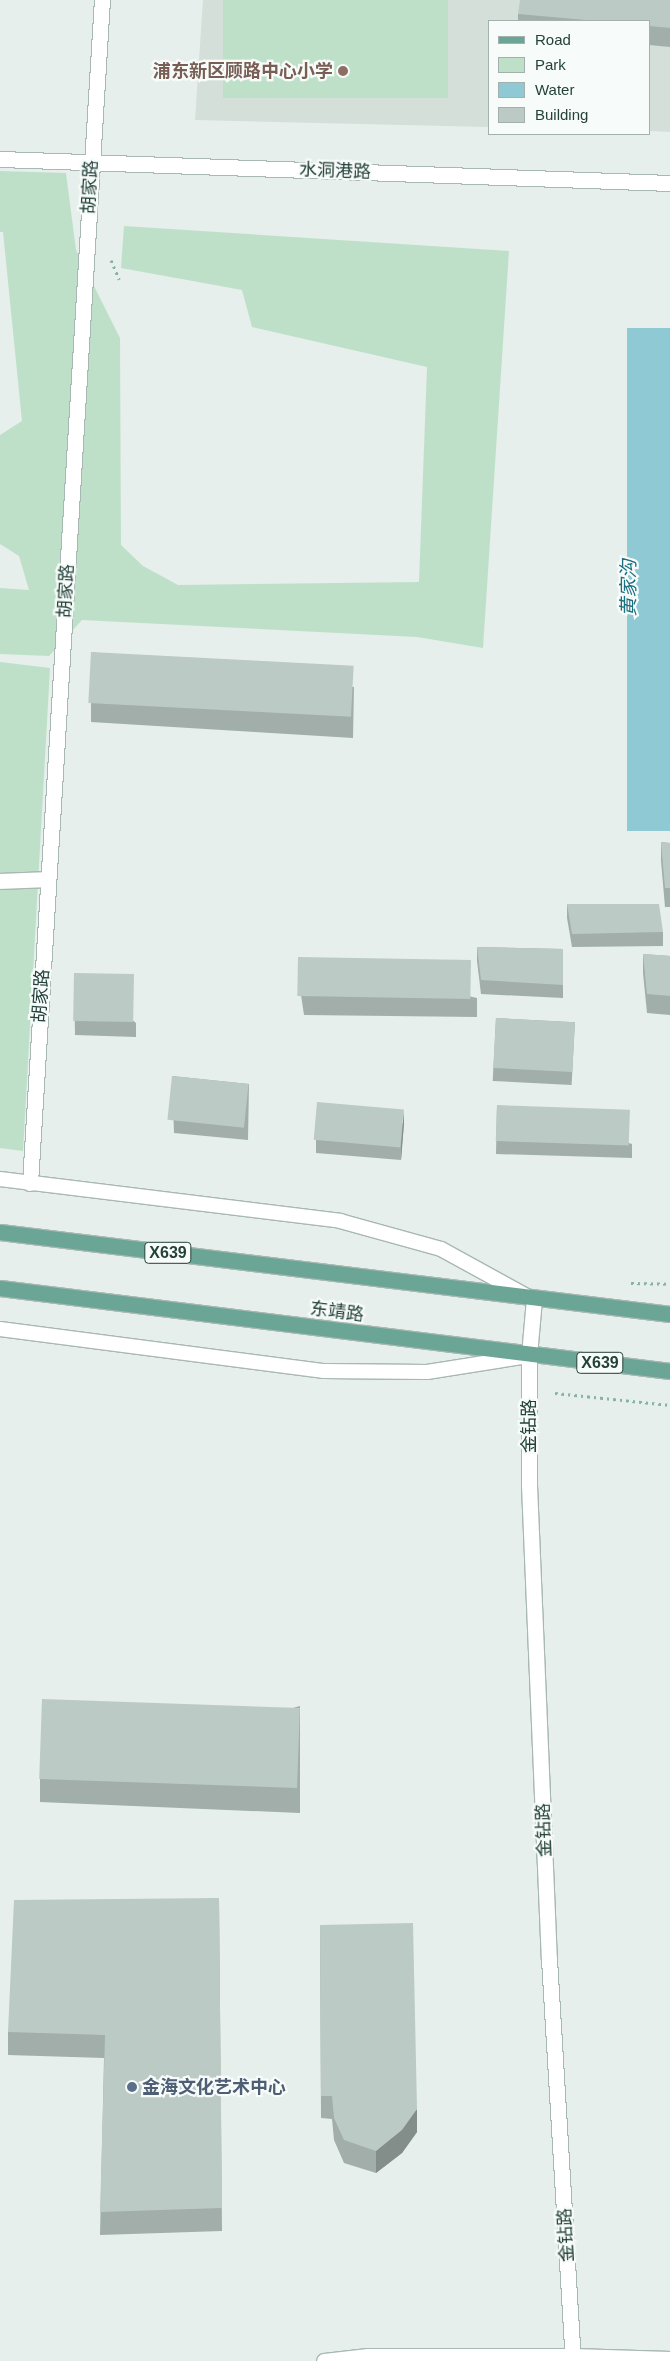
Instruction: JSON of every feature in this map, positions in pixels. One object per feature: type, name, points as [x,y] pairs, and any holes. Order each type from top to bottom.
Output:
[{"type":"main road","name":"X639","points":[[0,1232],[534,1299],[670,1314]]},
{"type":"main road","name":"东靖路","points":[[0,1288],[529,1356],[670,1371]]},
{"type":"street","name":"胡家路","points":[[30,1183],[102,0]]},
{"type":"street","name":"水洞港路","points":[[0,158],[670,184]]},
{"type":"street","points":[[0,881],[48,879]]},
{"type":"street","name":"金钻路","points":[[534,1299],[529,1356],[529,1485],[549,1959],[573,2358]]},
{"type":"street","points":[[324,2361],[368,2356],[670,2359]]},
{"type":"lane","points":[[0,1179],[340,1221],[441,1249],[534,1299]]},
{"type":"lane","points":[[0,1329],[324,1370],[427,1372],[529,1356]]},
{"type":"path","points":[[529,1390],[670,1405]]},
{"type":"shaded area","name":"浦东新区顾路中心小学","points":[[203,0],[670,0],[670,132],[650,131],[650,20],[488,20],[488,127],[195,120]]},
{"type":"green space","points":[[223,0],[448,0],[448,98],[223,98]]},
{"type":"green space","points":[[0,171],[66,173],[76,250],[120,338],[121,545],[143,566],[178,585],[419,582],[427,367],[252,327],[242,290],[121,268],[124,226],[509,251],[483,648],[417,637],[82,620],[49,656],[0,654],[0,588],[29,590],[19,556],[0,544],[0,435],[22,421],[3,232],[0,232]]},
{"type":"green space","points":[[0,662],[50,668],[23,1151],[0,1148]]},
{"type":"water","name":"黄家沟","points":[[627,328],[670,328],[670,831],[627,831]]},
{"type":"building","points":[[520,0],[670,0],[670,28],[650,26],[650,20],[586,20],[518,14]]},
{"type":"building","points":[[91,652],[354,666],[351,717],[88,703]]},
{"type":"building","points":[[661,842],[670,843],[670,888],[665,888]]},
{"type":"building","points":[[567,904],[659,904],[663,932],[572,934]]},
{"type":"building","points":[[477,947],[563,949],[563,985],[481,980]]},
{"type":"building","points":[[643,954],[670,956],[670,996],[647,994]]},
{"type":"building","points":[[298,957],[471,960],[470,999],[297,996]]},
{"type":"building","points":[[74,973],[134,974],[133,1022],[73,1021]]},
{"type":"building","points":[[496,1018],[575,1022],[572,1072],[493,1068]]},
{"type":"building","points":[[172,1076],[249,1084],[244,1128],[167,1120]]},
{"type":"building","points":[[317,1102],[404,1110],[400,1147],[314,1140]]},
{"type":"building","points":[[497,1105],[630,1110],[629,1146],[496,1141]]},
{"type":"building","points":[[42,1699],[300,1708],[297,1788],[39,1779]]},
{"type":"building","points":[[219,1898],[222,2208],[100,2212],[105,2035],[8,2032],[14,1900]]},
{"type":"building","points":[[413,1923],[417,2109],[402,2130],[376,2151],[344,2140],[334,2118],[332,2096],[321,2096],[320,1925]]},
{"type":"place","name":"浦东新区顾路中心小学","points":[[343,71]]},
{"type":"place","name":"金海文化艺术中心","points":[[132,2087]]}]
